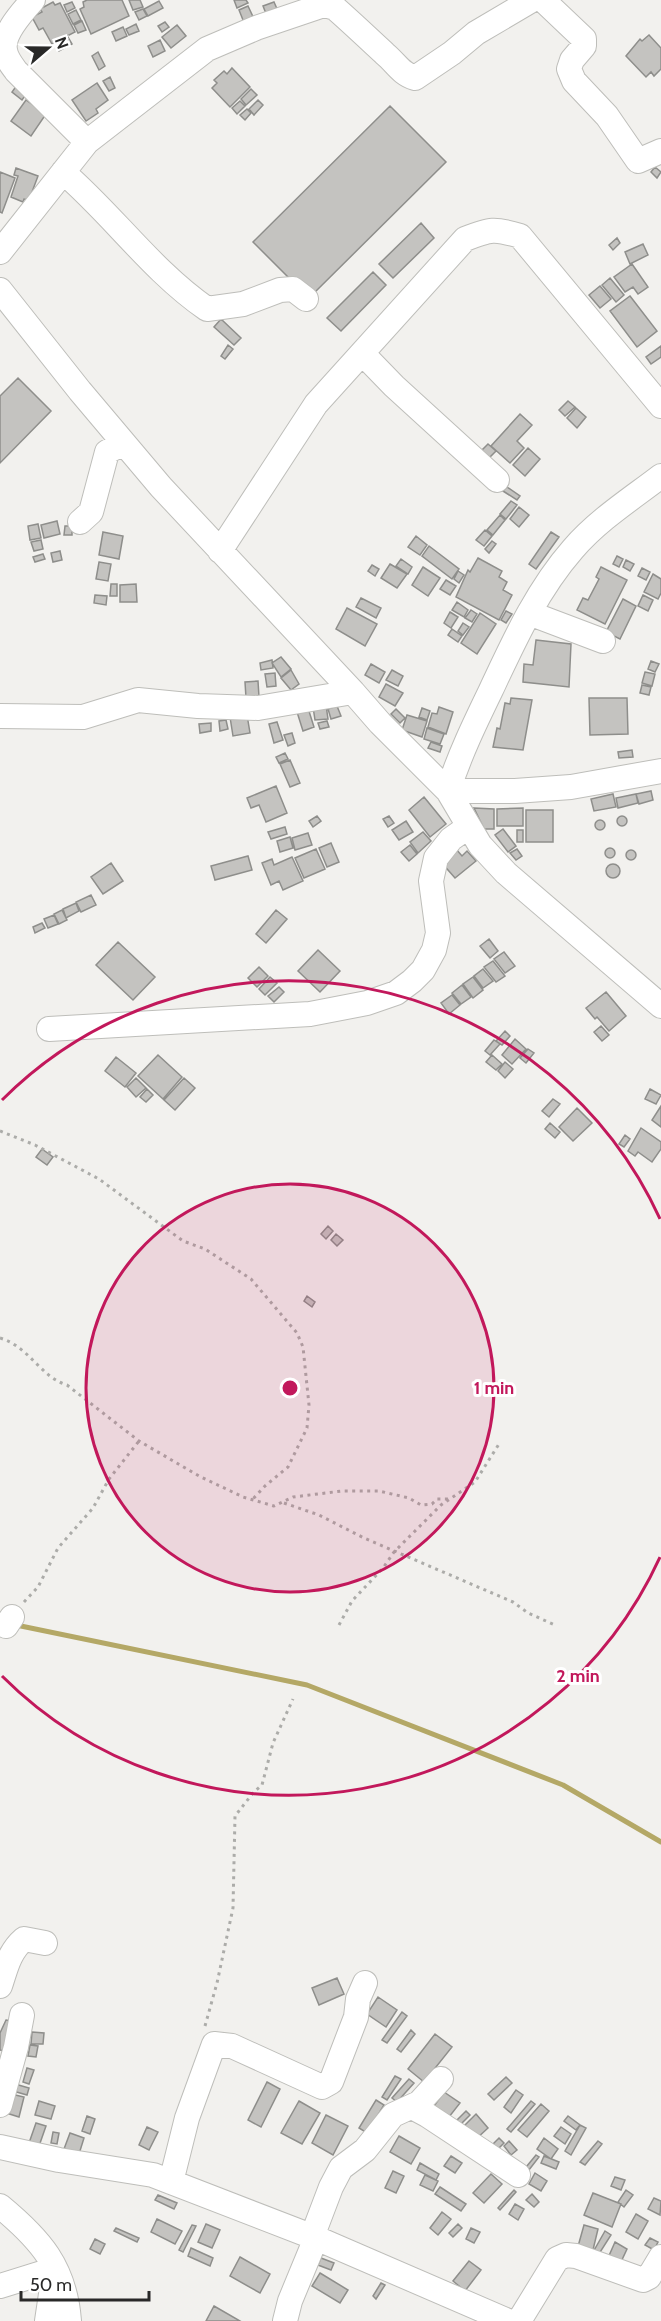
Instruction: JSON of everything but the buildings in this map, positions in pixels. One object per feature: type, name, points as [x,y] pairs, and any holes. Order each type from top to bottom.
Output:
[{"type":"street","points":[[33,0],[19,15],[6,40],[4,49],[8,60],[16,71],[87,142]]},
{"type":"street","points":[[0,252],[87,142],[207,49],[324,5],[335,8],[407,76],[415,78],[452,53],[476,33],[532,0]]},
{"type":"street","points":[[543,0],[584,39],[584,46],[572,60],[570,69],[574,81],[607,116],[638,161],[661,152]]},
{"type":"street","points":[[63,172],[85,191],[158,267],[207,309],[243,304],[280,290],[293,289],[306,300]]},
{"type":"street","points":[[220,551],[316,404],[465,239],[496,229],[520,237],[661,406]]},
{"type":"street","points":[[0,290],[123,443],[380,723],[448,791],[480,845],[506,873],[661,1006]]},
{"type":"street","points":[[362,353],[394,386],[497,480]]},
{"type":"street","points":[[80,522],[91,512],[107,452],[123,443]]},
{"type":"street","points":[[448,791],[458,758],[519,630],[547,583],[573,549],[602,521],[661,476]]},
{"type":"street","points":[[529,613],[603,641]]},
{"type":"street","points":[[0,716],[83,717],[138,700],[198,706],[258,708],[353,692]]},
{"type":"street","points":[[448,791],[515,791],[571,787],[661,771]]},
{"type":"street","points":[[49,1029],[310,1014],[367,1003],[396,993],[423,970],[434,950],[438,933],[431,881],[436,858],[450,839],[468,827]]},
{"type":"street","points":[[0,1986],[6,1962],[24,1939],[45,1943]]},
{"type":"street","points":[[171,2182],[187,2118],[214,2044],[232,2046],[322,2087],[331,2082],[356,2017],[358,1999],[365,1983]]},
{"type":"street","points":[[0,2105],[6,2062],[22,2015]]},
{"type":"street","points":[[285,2321],[331,2187],[341,2168],[365,2150],[393,2115],[412,2107],[426,2097],[441,2079]]},
{"type":"street","points":[[412,2107],[518,2175]]},
{"type":"street","points":[[0,2148],[153,2175],[314,2237],[508,2321]]},
{"type":"street","points":[[0,2206],[45,2248],[63,2284],[69,2321]]},
{"type":"street","points":[[519,2321],[557,2259],[566,2254],[643,2280],[649,2277],[661,2257]]},
{"type":"street","points":[[0,2286],[55,2269]]},
{"type":"street","points":[[47,2321],[55,2269]]},
{"type":"path","points":[[0,1131],[35,1145],[99,1179],[183,1241],[205,1249],[251,1279],[297,1334],[303,1347],[306,1366],[309,1405],[307,1428],[288,1467],[252,1500]]},
{"type":"path","points":[[0,1338],[23,1349],[56,1382],[67,1385],[139,1441],[200,1476],[252,1500],[274,1506],[293,1497],[342,1491],[379,1491],[409,1498],[421,1505],[432,1504],[437,1499],[448,1499]]},
{"type":"path","points":[[9,1622],[38,1587],[58,1548],[93,1508],[109,1479],[139,1441]]},
{"type":"path","points":[[339,1625],[352,1601],[383,1568],[394,1551],[448,1499],[475,1482],[499,1444]]},
{"type":"path","points":[[283,1503],[320,1515],[394,1551],[513,1602],[555,1625]]},
{"type":"path","points":[[204,2028],[217,1983],[232,1908],[233,1833],[236,1816],[262,1785],[273,1743],[293,1699]]},
{"type":"waterway","points":[[16,1625],[307,1685],[563,1785],[661,1842]]}]
